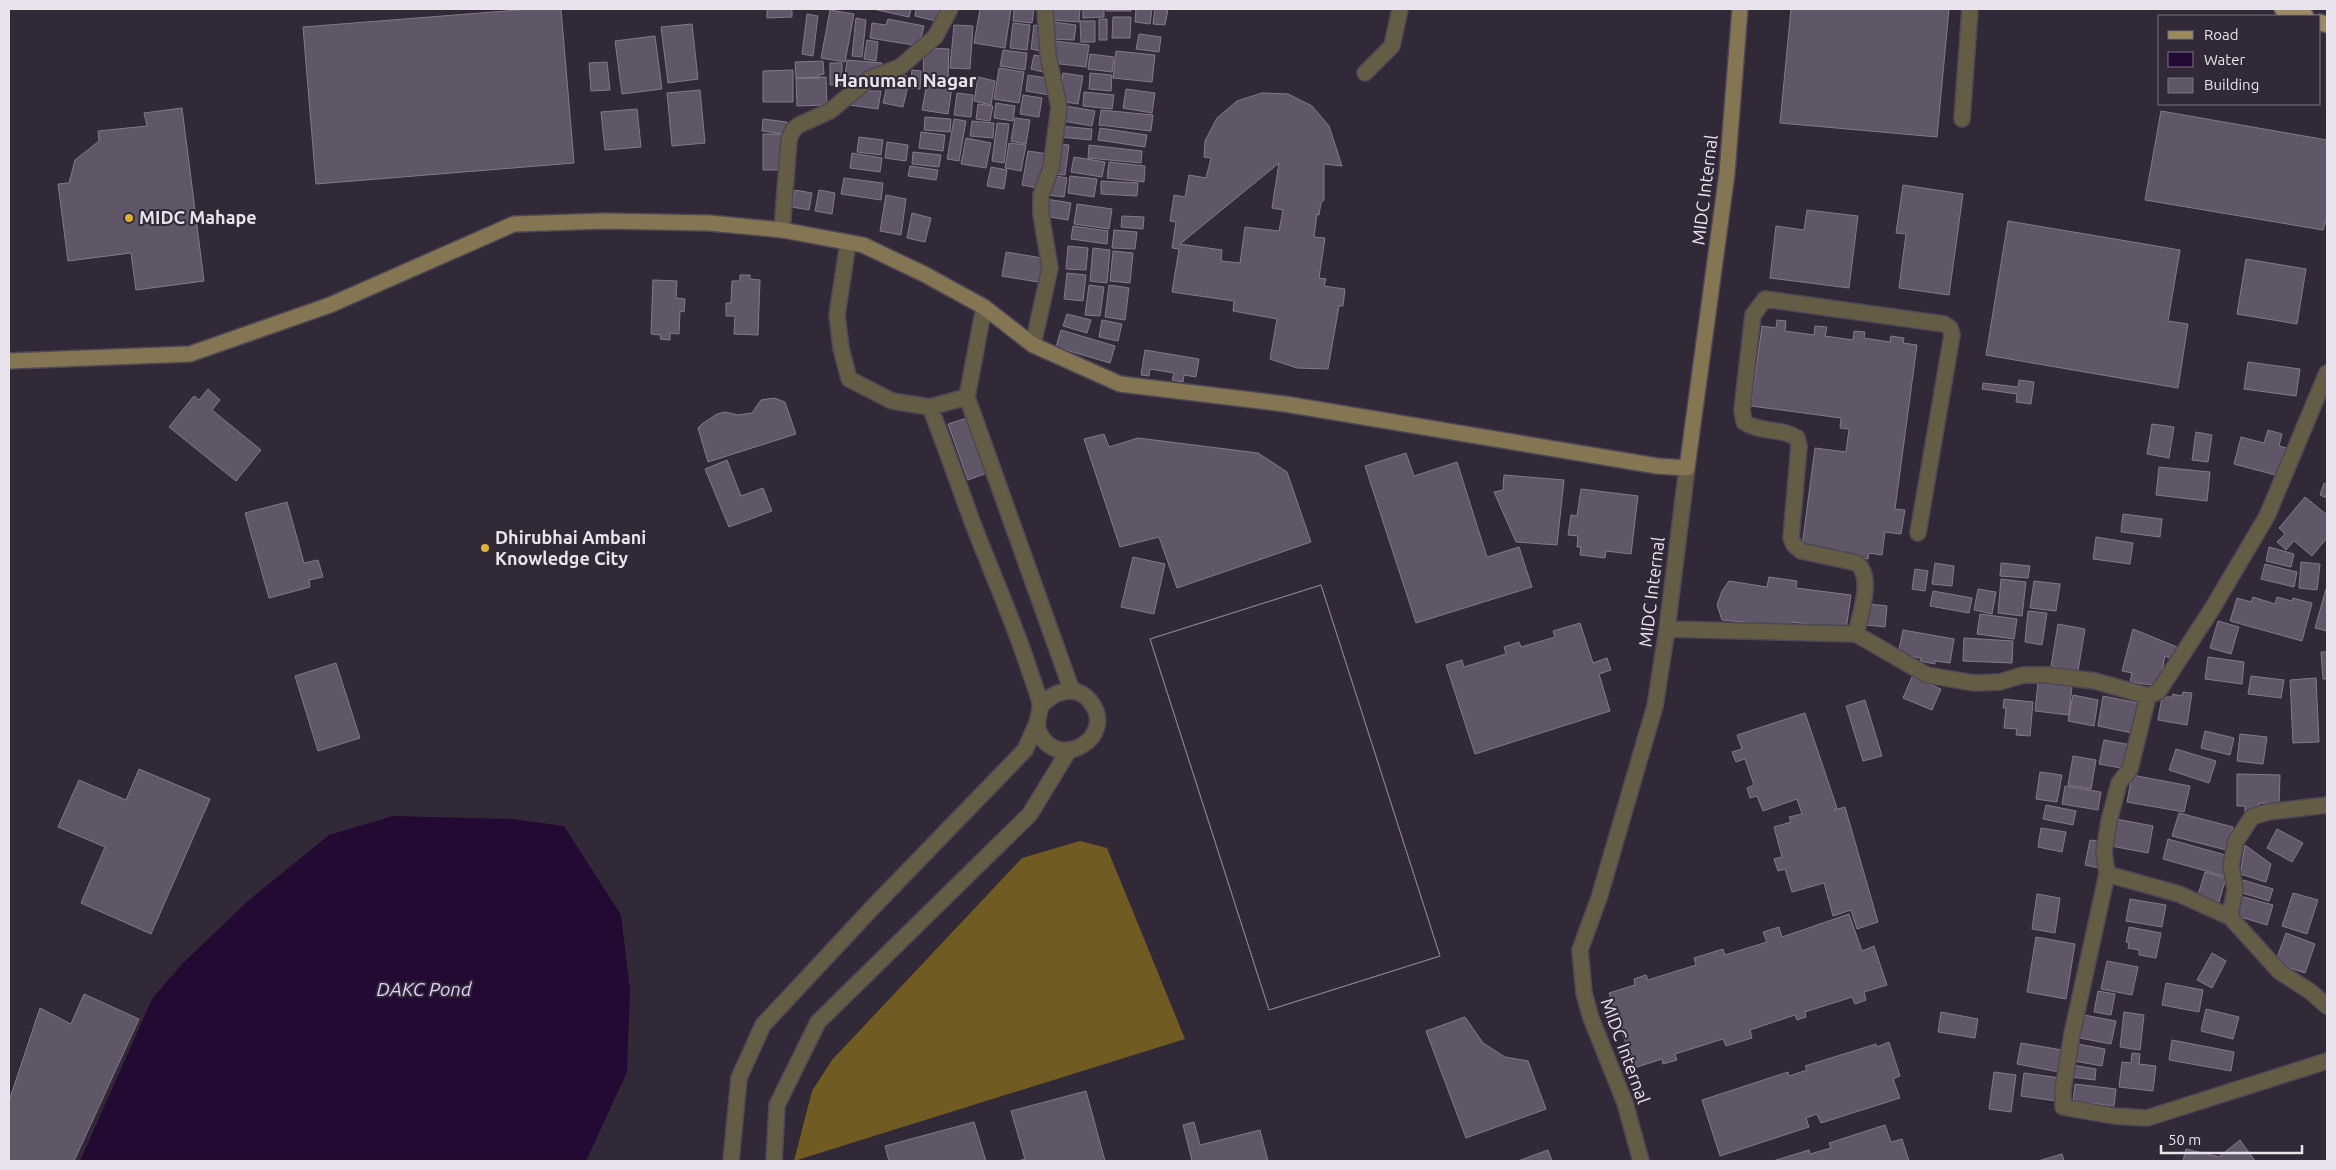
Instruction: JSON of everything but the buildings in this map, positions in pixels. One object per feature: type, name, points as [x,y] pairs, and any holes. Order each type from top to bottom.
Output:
[{"type":"main road","points":[[2282,9],[2303,15]]},
{"type":"street","points":[[782,230],[789,138],[793,130],[799,125],[830,111],[869,79],[900,67],[934,37],[950,9]]},
{"type":"street","points":[[1033,345],[1044,288],[1050,268],[1041,214],[1041,195],[1051,168],[1059,106],[1048,55],[1045,9]]},
{"type":"street","points":[[1365,73],[1392,46],[1400,9]]},
{"type":"street","name":"MIDC Internal","points":[[1641,1161],[1625,1104],[1590,1018],[1584,993],[1580,950],[1598,898],[1654,706],[1667,628],[1727,173],[1740,9]]},
{"type":"street","points":[[1962,119],[1970,9]]},
{"type":"street","points":[[9,361],[190,354],[330,305],[514,224],[604,221],[700,223],[782,230],[863,245],[924,274],[984,307],[1033,345],[1120,384],[1285,404],[1657,466],[1687,468]]},
{"type":"street","points":[[848,242],[837,315],[841,348],[849,379],[892,401],[930,407],[967,397]]},
{"type":"street","points":[[1856,634],[1866,578],[1863,569],[1857,563],[1801,551],[1794,545],[1791,538],[1797,438],[1791,434],[1754,429],[1744,422],[1742,410],[1753,315],[1765,299],[1944,324],[1950,328],[1952,335],[1918,532]]},
{"type":"street","points":[[984,307],[967,397],[1072,691]]},
{"type":"street","points":[[1667,628],[1856,634],[1928,674],[1974,683],[2000,682],[2023,675],[2048,675],[2094,681],[2148,696],[2158,692],[2212,609],[2266,516],[2327,373]]},
{"type":"street","points":[[731,1161],[739,1078],[763,1025],[1024,750],[1037,723],[1041,706],[1020,643],[930,407]]},
{"type":"street","points":[[1037,723],[1039,732],[1051,746],[1069,750],[1086,744],[1092,737],[1097,718],[1089,700],[1072,691],[1054,694],[1041,706]]},
{"type":"street","points":[[2148,696],[2130,769],[2119,783],[2109,821],[2104,852],[2107,874],[2072,1034],[2063,1090],[2063,1108],[2114,1116],[2147,1118],[2327,1060]]},
{"type":"street","points":[[774,1161],[777,1105],[818,1022],[1030,814],[1069,750]]},
{"type":"street","points":[[2230,917],[2235,889],[2231,865],[2236,841],[2252,817],[2268,812],[2327,805]]},
{"type":"street","points":[[2107,874],[2178,894],[2230,917],[2280,972],[2311,992],[2327,1006]]},
{"type":"shaded area","points":[[1080,841],[1107,848],[1185,1039],[794,1161],[812,1091],[832,1060],[1022,858]]},
{"type":"water","name":"DAKC Pond","points":[[393,816],[512,819],[564,826],[621,915],[630,989],[627,1072],[586,1161],[80,1161],[152,999],[182,964],[248,901],[329,835]]},
{"type":"place","name":"MIDC Mahape","points":[[129,218]]},
{"type":"place","name":"Dhirubhai Ambani Knowledge City","points":[[485,548]]},
{"type":"district","name":"Hanuman Nagar","points":[[905,80]]}]
